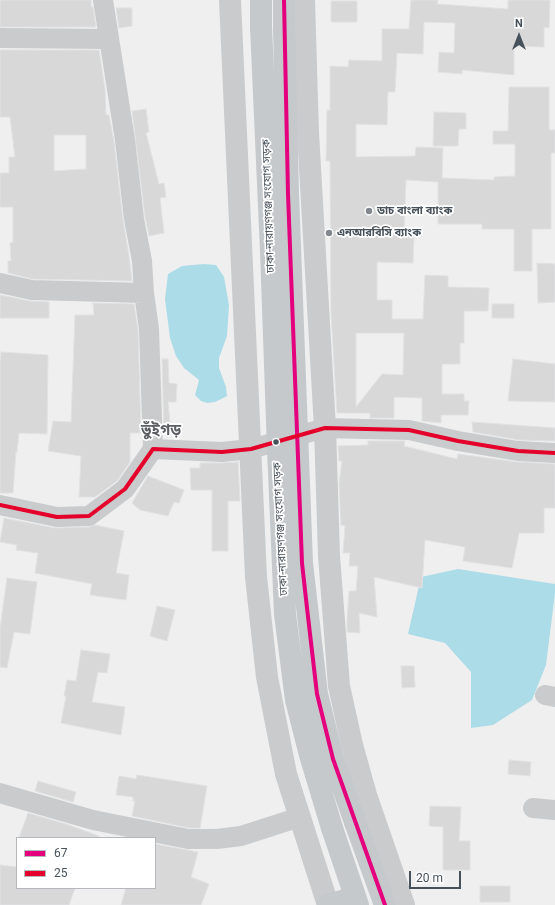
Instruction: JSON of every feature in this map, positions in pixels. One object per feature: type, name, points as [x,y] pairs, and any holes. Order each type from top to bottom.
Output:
[{"type":"main road","name":"ঢাকা-নারায়ণগঞ্জ সংযোগ সড়ক","points":[[261,0],[261,28],[272,251],[278,457],[286,614],[296,700],[310,755],[332,828],[357,901]]},
{"type":"main road","name":"ঢাকা-নারায়ণগঞ্জ সংযোগ সড়ক","points":[[284,0],[288,194],[302,563],[317,694],[333,759],[355,822],[392,897]]},
{"type":"main road","points":[[328,905],[357,901]]},
{"type":"street","points":[[0,506],[57,517],[89,516],[125,489],[153,449],[150,329],[144,293],[142,261],[134,219],[125,140],[103,0]]},
{"type":"street","points":[[230,0],[256,577],[267,677],[286,774],[328,905]]},
{"type":"street","points":[[304,0],[308,133],[325,428],[328,556],[339,686],[352,745],[392,897]]},
{"type":"street","points":[[0,38],[109,39]]},
{"type":"street","points":[[0,282],[32,290],[144,293]]},
{"type":"street","points":[[153,449],[222,452],[251,449],[325,428],[409,430],[458,441],[518,451],[555,453]]},
{"type":"street","points":[[0,793],[93,820],[188,839],[217,839],[241,836],[300,817]]},
{"type":"street","points":[[534,808],[555,810]]},
{"type":"water","points":[[204,264],[216,265],[224,277],[229,305],[227,336],[219,358],[219,368],[226,387],[227,396],[215,402],[207,403],[201,401],[195,395],[199,380],[184,368],[176,356],[170,338],[165,299],[168,274],[182,266]]},
{"type":"water","points":[[458,569],[555,584],[546,665],[532,700],[493,725],[471,728],[471,672],[445,643],[408,634],[421,577]]},
{"type":"building","points":[[0,0],[91,0],[91,7],[93,7],[96,27],[0,27]]},
{"type":"building","points":[[411,0],[438,0],[437,4],[508,9],[508,0],[550,0],[549,28],[544,27],[544,47],[514,46],[514,75],[462,70],[462,74],[438,72],[439,52],[454,53],[455,23],[424,22],[423,54],[397,53],[395,92],[388,92],[387,125],[356,124],[356,157],[415,156],[416,147],[443,148],[442,178],[494,180],[494,177],[515,176],[515,144],[493,144],[493,131],[508,131],[509,87],[549,87],[549,130],[555,130],[555,153],[551,153],[551,229],[532,229],[532,271],[514,271],[514,229],[482,229],[482,224],[438,224],[438,182],[406,180],[404,232],[414,237],[413,263],[377,262],[377,300],[392,300],[392,319],[423,319],[425,275],[448,276],[448,287],[489,288],[488,311],[464,311],[464,343],[460,343],[460,364],[442,364],[442,394],[464,394],[464,401],[469,401],[468,415],[441,415],[441,423],[422,421],[422,398],[394,397],[394,418],[370,418],[370,413],[337,413],[331,313],[330,161],[326,161],[327,110],[330,110],[330,66],[348,67],[349,60],[382,61],[382,29],[409,29]],"holes":[[[356,333],[404,333],[403,375],[382,374],[356,407]]]},
{"type":"building","points":[[331,1],[357,1],[357,22],[331,22]]},
{"type":"building","points":[[116,8],[132,8],[132,26],[119,28]]},
{"type":"building","points":[[0,50],[99,50],[105,89],[106,115],[109,115],[114,142],[132,281],[33,279],[8,273],[8,261],[11,261],[10,243],[13,242],[13,207],[0,207],[0,173],[9,173],[9,157],[15,157],[10,117],[0,117]],"holes":[[[54,135],[86,135],[86,169],[54,171]]]},
{"type":"building","points":[[146,109],[149,132],[146,133],[159,184],[164,183],[166,197],[160,198],[164,233],[149,236],[145,217],[132,111]]},
{"type":"building","points":[[434,112],[466,113],[466,129],[459,129],[458,146],[433,146]]},
{"type":"building","points":[[537,263],[555,264],[555,302],[538,303]]},
{"type":"building","points":[[0,295],[30,301],[49,302],[49,318],[0,318]]},
{"type":"building","points":[[93,303],[134,304],[138,330],[141,433],[130,433],[130,462],[117,481],[95,497],[79,497],[81,456],[48,451],[53,421],[71,422],[75,315],[94,315]]},
{"type":"building","points":[[492,304],[514,304],[514,318],[492,318]]},
{"type":"building","points":[[1,352],[48,355],[47,434],[19,433],[13,493],[0,493]]},
{"type":"building","points":[[162,359],[168,359],[169,383],[177,384],[176,402],[168,402],[171,433],[164,433]]},
{"type":"building","points":[[513,359],[555,364],[555,402],[508,401]]},
{"type":"building","points":[[472,422],[555,428],[555,441],[519,440],[473,432]]},
{"type":"building","points":[[368,441],[405,441],[404,446],[457,459],[458,454],[517,462],[555,464],[555,508],[544,508],[544,533],[519,533],[512,568],[463,561],[465,547],[425,540],[422,588],[374,577],[377,617],[359,613],[360,633],[347,632],[349,591],[356,591],[358,566],[349,566],[350,553],[343,553],[345,526],[341,525],[339,483],[342,461],[339,461],[338,446],[368,445]]},
{"type":"building","points":[[238,462],[240,501],[228,501],[228,551],[212,551],[212,490],[191,490],[190,468],[200,468],[200,463]]},
{"type":"building","points":[[148,476],[184,490],[179,503],[174,502],[168,516],[140,510],[132,503]]},
{"type":"building","points":[[4,518],[55,528],[89,527],[95,525],[124,531],[116,573],[129,575],[126,600],[90,595],[92,584],[35,573],[38,553],[16,550],[17,545],[0,542]]},
{"type":"building","points":[[7,578],[37,582],[30,634],[14,632],[7,668],[0,667],[0,629]]},
{"type":"building","points":[[157,606],[175,610],[167,641],[150,636]]},
{"type":"building","points":[[81,650],[110,654],[107,673],[98,672],[92,702],[125,707],[121,735],[61,723],[66,696],[64,696],[67,680],[76,681]]},
{"type":"building","points":[[401,666],[414,666],[415,687],[402,688]]},
{"type":"building","points":[[509,760],[531,762],[530,776],[508,774]]},
{"type":"building","points":[[137,775],[207,786],[200,828],[189,828],[132,816],[135,801],[133,801],[133,797],[116,795],[119,776],[136,779]]},
{"type":"building","points":[[38,781],[76,792],[73,802],[35,791]]},
{"type":"building","points":[[430,806],[461,807],[459,841],[470,841],[470,870],[443,870],[443,827],[429,826]]},
{"type":"building","points":[[28,813],[66,824],[99,836],[99,837],[19,837]]},
{"type":"building","points":[[156,844],[198,852],[191,877],[209,884],[201,905],[121,905],[126,889],[156,889]]},
{"type":"building","points":[[0,865],[16,867],[16,889],[75,889],[69,905],[0,905]]},
{"type":"building","points":[[480,886],[510,886],[510,902],[480,902]]},
{"type":"transit line","name":"67","points":[[284,0],[288,194],[302,563],[307,608],[317,694],[333,759],[385,905]]},
{"type":"transit line","name":"25","points":[[0,505],[57,517],[89,516],[125,489],[153,449],[222,452],[251,449],[325,428],[409,430],[458,441],[518,451],[555,453]]},
{"type":"place","name":"ডাচ বাংলা ব্যাংক","points":[[369,211]]},
{"type":"place","name":"এনআরবিসি ব্যাংক","points":[[329,233]]},
{"type":"district","name":"ভুঁইগড়","points":[[161,431]]}]
